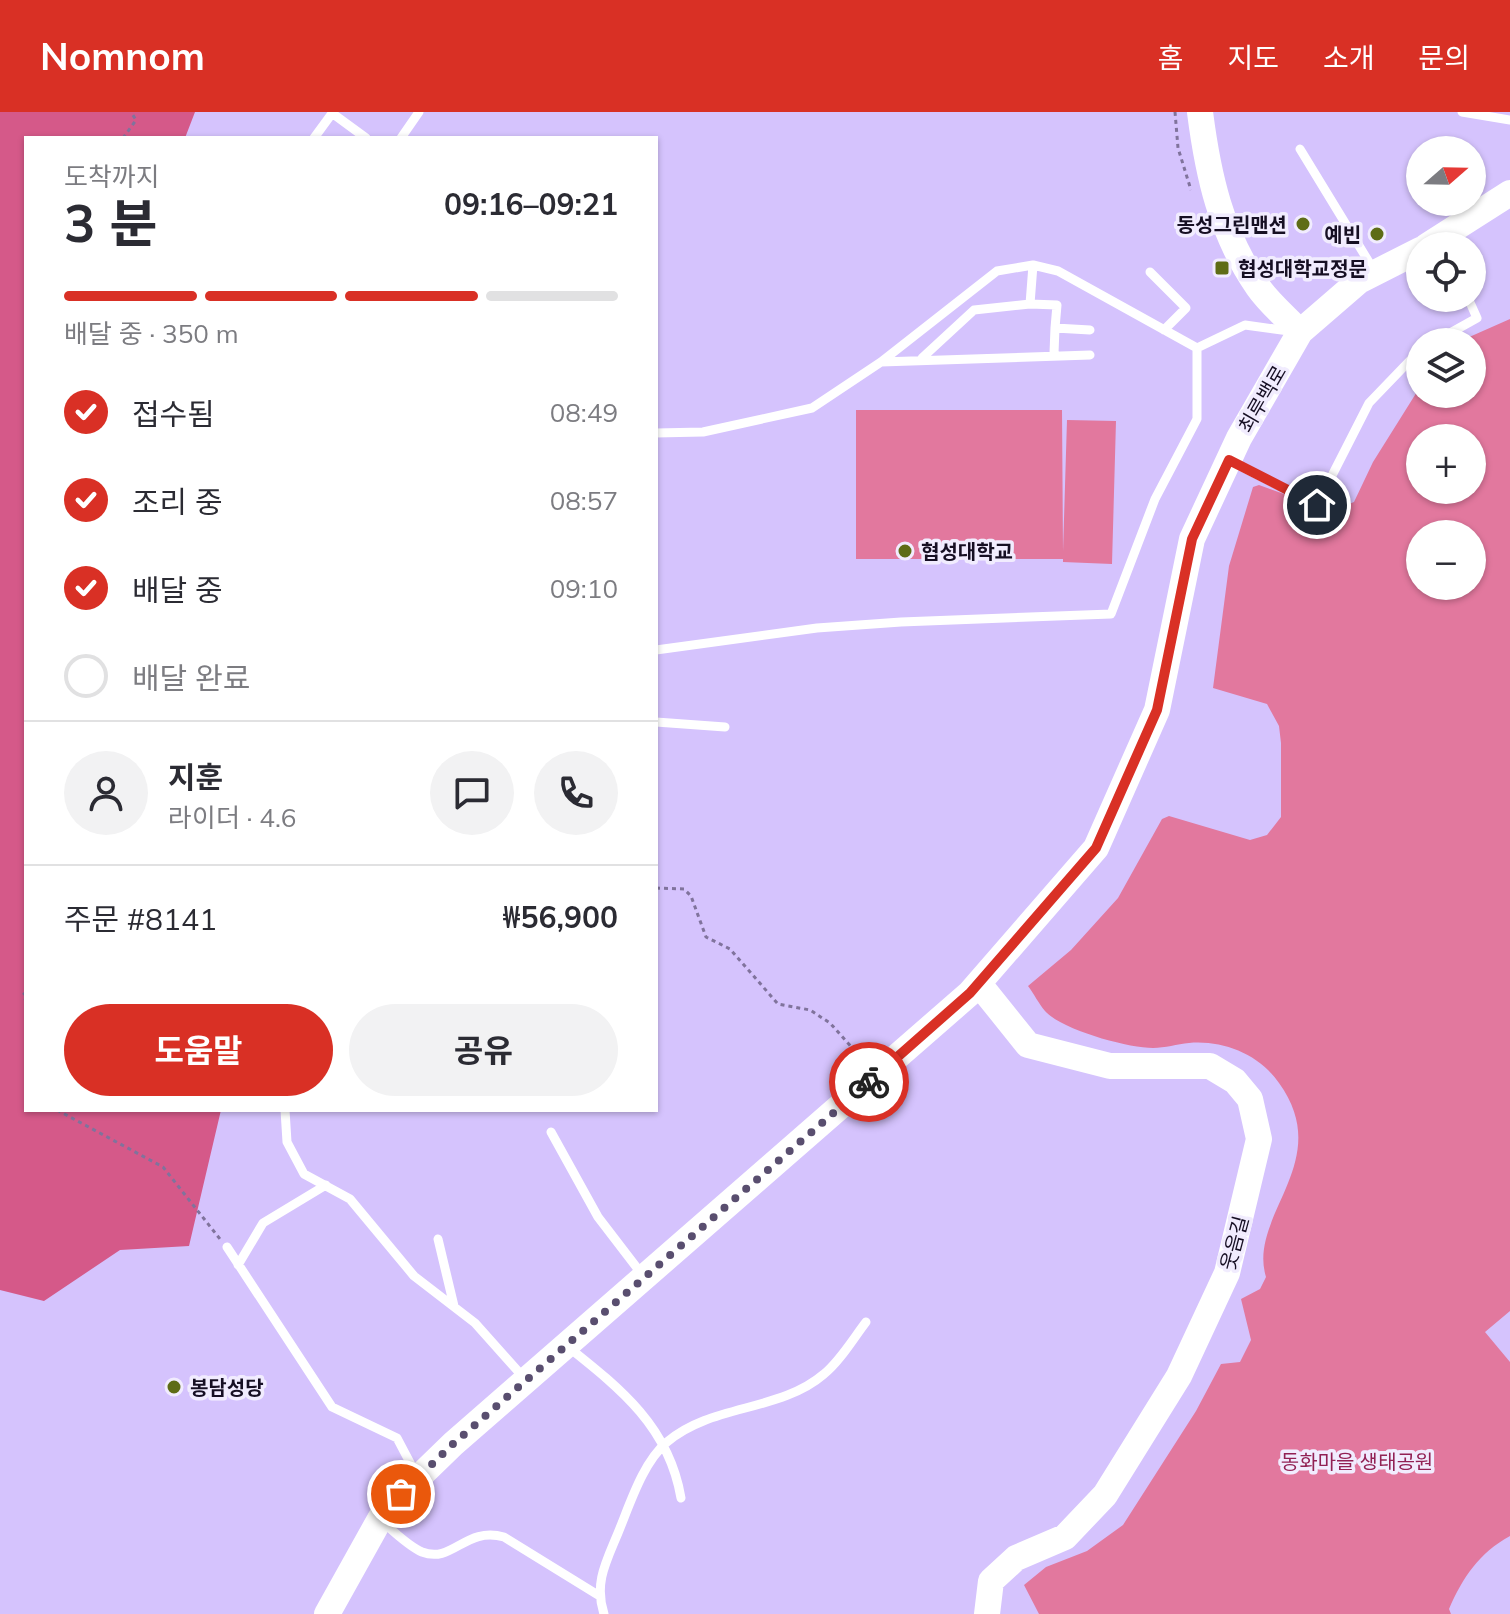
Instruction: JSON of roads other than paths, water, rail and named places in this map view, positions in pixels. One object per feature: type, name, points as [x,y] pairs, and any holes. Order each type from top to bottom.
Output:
[{"type":"street","points":[[1200,112],[1208,176],[1227,231],[1259,288],[1300,332],[1359,281],[1406,258]]},
{"type":"street","points":[[1453,232],[1510,193]]},
{"type":"street","name":"최루백로","points":[[327,1614],[379,1520],[418,1477],[979,984],[1096,848],[1157,710],[1192,539],[1229,460],[1300,332]]},
{"type":"street","name":"웃음길","points":[[979,984],[1028,1045],[1110,1066],[1210,1066],[1235,1081],[1250,1099],[1259,1139],[1227,1273],[1179,1376],[1105,1495],[1065,1537],[1016,1558],[991,1581],[987,1614]]},
{"type":"lane","points":[[402,136],[419,112]]},
{"type":"lane","points":[[1462,112],[1510,120]]},
{"type":"lane","points":[[315,136],[332,113],[363,136]]},
{"type":"lane","points":[[1300,149],[1375,272]]},
{"type":"lane","points":[[658,433],[703,432],[812,408],[881,362],[997,271],[1033,265],[1058,271],[1197,348]]},
{"type":"lane","points":[[1030,304],[1033,265]]},
{"type":"lane","points":[[1150,272],[1186,308],[1164,330]]},
{"type":"lane","points":[[922,358],[974,310],[1030,304],[1057,305],[1054,353]]},
{"type":"lane","points":[[1459,328],[1477,318],[1474,312]]},
{"type":"lane","points":[[1197,348],[1245,325],[1300,332]]},
{"type":"lane","points":[[1055,328],[1090,330]]},
{"type":"lane","points":[[658,650],[887,623],[1111,614],[1155,499],[1197,419],[1197,348]]},
{"type":"lane","points":[[881,362],[1054,353],[1090,355]]},
{"type":"lane","points":[[1229,460],[1317,505],[1369,403],[1406,365]]},
{"type":"lane","points":[[658,722],[725,727]]},
{"type":"lane","points":[[285,1112],[287,1142],[304,1174],[350,1199],[414,1276],[492,1340],[527,1381]]},
{"type":"lane","points":[[551,1132],[598,1217],[645,1279]]},
{"type":"lane","points":[[238,1265],[263,1223],[326,1185]]},
{"type":"lane","points":[[438,1239],[454,1306]]},
{"type":"lane","points":[[227,1247],[332,1407],[397,1438],[418,1477]]},
{"type":"lane","points":[[604,1614],[598,1595],[601,1573],[639,1484],[665,1443],[687,1428],[794,1390],[823,1375],[866,1322]]},
{"type":"lane","points":[[567,1346],[618,1389],[665,1443],[677,1474],[681,1498]]},
{"type":"lane","points":[[379,1520],[419,1551],[434,1555],[447,1552],[476,1535],[504,1537],[598,1595]]},
{"type":"place","name":"동성그린맨션","points":[[1303,224]]},
{"type":"place","name":"예빈","points":[[1377,234]]},
{"type":"place","name":"협성대학교정문","points":[[1222,268]]},
{"type":"place","name":"협성대학교","points":[[905,551]]},
{"type":"place","name":"봉담성당","points":[[174,1387]]},
{"type":"park label","name":"동화마을 생태공원","points":[[1357,1461]]}]
